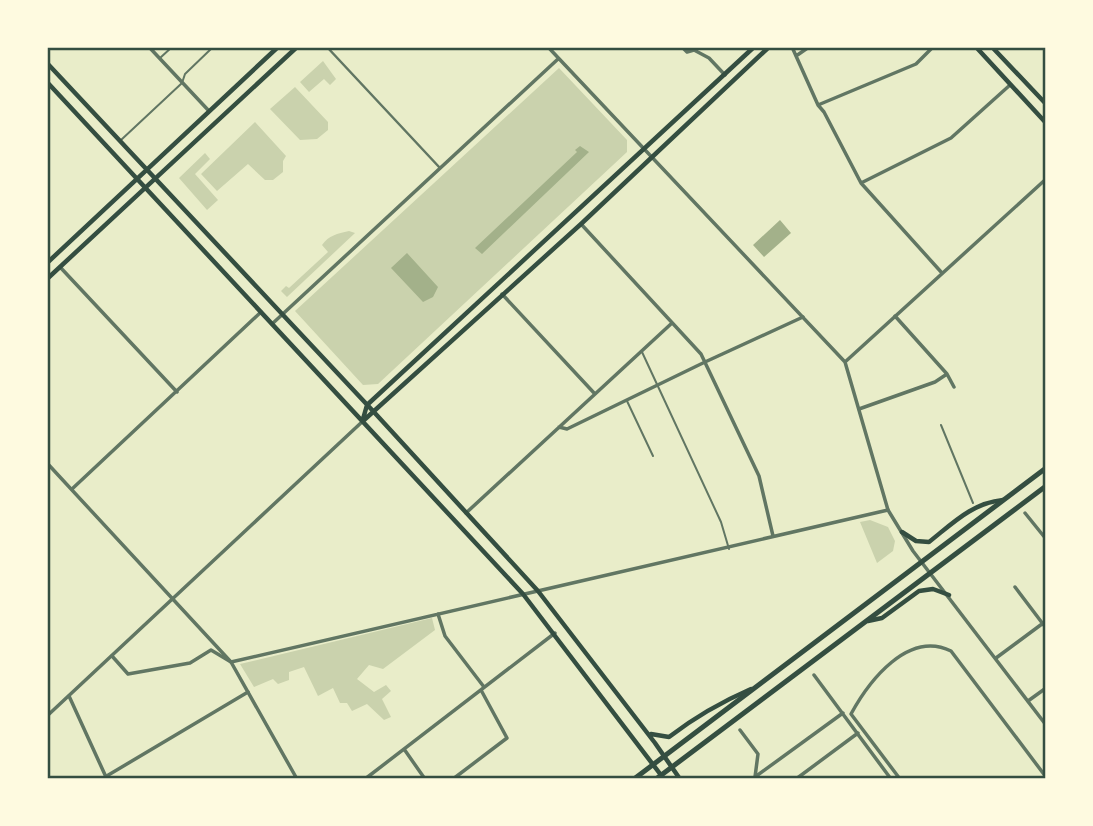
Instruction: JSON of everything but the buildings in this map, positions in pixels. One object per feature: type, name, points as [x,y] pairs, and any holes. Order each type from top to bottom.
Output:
[{"type":"main road","points":[[48,261],[278,47]]},
{"type":"main road","points":[[47,279],[298,47]]},
{"type":"main road","points":[[363,421],[367,405],[754,47]]},
{"type":"main road","points":[[363,421],[581,224],[769,47]]},
{"type":"main road","points":[[976,47],[1046,123]]},
{"type":"main road","points":[[992,47],[1046,104]]},
{"type":"main road","points":[[47,63],[373,411],[538,592],[648,733],[680,779]]},
{"type":"main road","points":[[47,82],[523,594],[555,633],[660,778],[1046,486]]},
{"type":"main road","points":[[634,779],[1046,468]]},
{"type":"main road","points":[[902,532],[916,541],[929,542],[969,511],[986,502],[1004,500]]},
{"type":"main road","points":[[864,622],[882,618],[919,591],[933,589],[949,595]]},
{"type":"main road","points":[[648,733],[669,737],[722,702],[761,684]]},
{"type":"street","points":[[327,47],[440,168]]},
{"type":"street","points":[[548,47],[845,362],[888,510],[922,562],[1046,724]]},
{"type":"street","points":[[682,47],[687,52],[694,50],[709,58],[724,75]]},
{"type":"street","points":[[792,47],[818,105],[862,183],[942,273]]},
{"type":"street","points":[[796,56],[809,47]]},
{"type":"street","points":[[151,48],[209,111]]},
{"type":"street","points":[[818,105],[916,64],[929,48]]},
{"type":"street","points":[[272,324],[559,58]]},
{"type":"street","points":[[862,183],[951,138],[1010,85]]},
{"type":"street","points":[[845,362],[1046,179]]},
{"type":"street","points":[[581,224],[701,354],[759,476],[773,536]]},
{"type":"street","points":[[60,267],[177,392]]},
{"type":"street","points":[[502,294],[595,394]]},
{"type":"street","points":[[72,489],[261,312]]},
{"type":"street","points":[[895,316],[947,374],[954,387]]},
{"type":"street","points":[[559,427],[567,429],[803,317]]},
{"type":"street","points":[[466,513],[672,323]]},
{"type":"street","points":[[859,409],[935,382],[947,374]]},
{"type":"street","points":[[47,716],[363,421]]},
{"type":"street","points":[[47,463],[231,662],[297,779]]},
{"type":"street","points":[[112,656],[128,674],[190,663],[211,650],[231,662],[888,510]]},
{"type":"street","points":[[1026,513],[1046,539]]},
{"type":"street","points":[[996,658],[1045,624],[1015,587]]},
{"type":"street","points":[[438,614],[445,636],[483,688],[506,738],[453,779]]},
{"type":"street","points":[[365,779],[555,633]]},
{"type":"street","points":[[900,779],[851,714],[862,693],[892,663],[918,648],[939,645],[951,651],[1046,777]]},
{"type":"street","points":[[814,675],[891,779]]},
{"type":"street","points":[[1028,701],[1046,688]]},
{"type":"street","points":[[69,696],[106,778],[248,692]]},
{"type":"street","points":[[755,778],[843,713]]},
{"type":"street","points":[[740,730],[758,754],[755,778]]},
{"type":"street","points":[[796,779],[858,733]]},
{"type":"street","points":[[404,750],[425,779]]},
{"type":"lane","points":[[160,59],[172,47]]},
{"type":"lane","points":[[120,141],[182,83],[185,74],[214,47]]},
{"type":"lane","points":[[642,351],[721,522],[729,548]]},
{"type":"lane","points":[[627,400],[653,456]]},
{"type":"lane","points":[[941,425],[973,503]]},
{"type":"shaded area","points":[[323,61],[336,79],[330,85],[324,79],[309,92],[300,82]]},
{"type":"shaded area","points":[[559,68],[627,140],[627,152],[378,384],[363,385],[295,311]]},
{"type":"shaded area","points":[[295,87],[328,122],[328,130],[317,139],[300,140],[270,109]]},
{"type":"shaded area","points":[[255,122],[286,156],[283,172],[273,180],[265,180],[248,164],[217,191],[201,174]]},
{"type":"shaded area","points":[[580,146],[589,152],[482,254],[475,248],[577,152],[575,150]]},
{"type":"shaded area","points":[[205,153],[210,159],[195,174],[218,200],[207,210],[179,178]]},
{"type":"shaded area","points":[[780,220],[791,233],[764,257],[753,245]]},
{"type":"shaded area","points":[[349,231],[355,233],[287,297],[281,291],[286,286],[289,288],[328,252],[322,245],[327,239]]},
{"type":"shaded area","points":[[407,253],[438,287],[433,297],[423,302],[391,268]]},
{"type":"shaded area","points":[[870,520],[888,527],[895,541],[893,551],[877,563],[860,522]]},
{"type":"shaded area","points":[[432,618],[435,630],[383,669],[369,665],[357,679],[374,692],[386,685],[391,691],[382,699],[391,717],[384,720],[367,704],[352,711],[347,703],[340,703],[333,688],[318,696],[304,667],[289,672],[289,680],[278,684],[273,679],[254,687],[240,664]]}]
